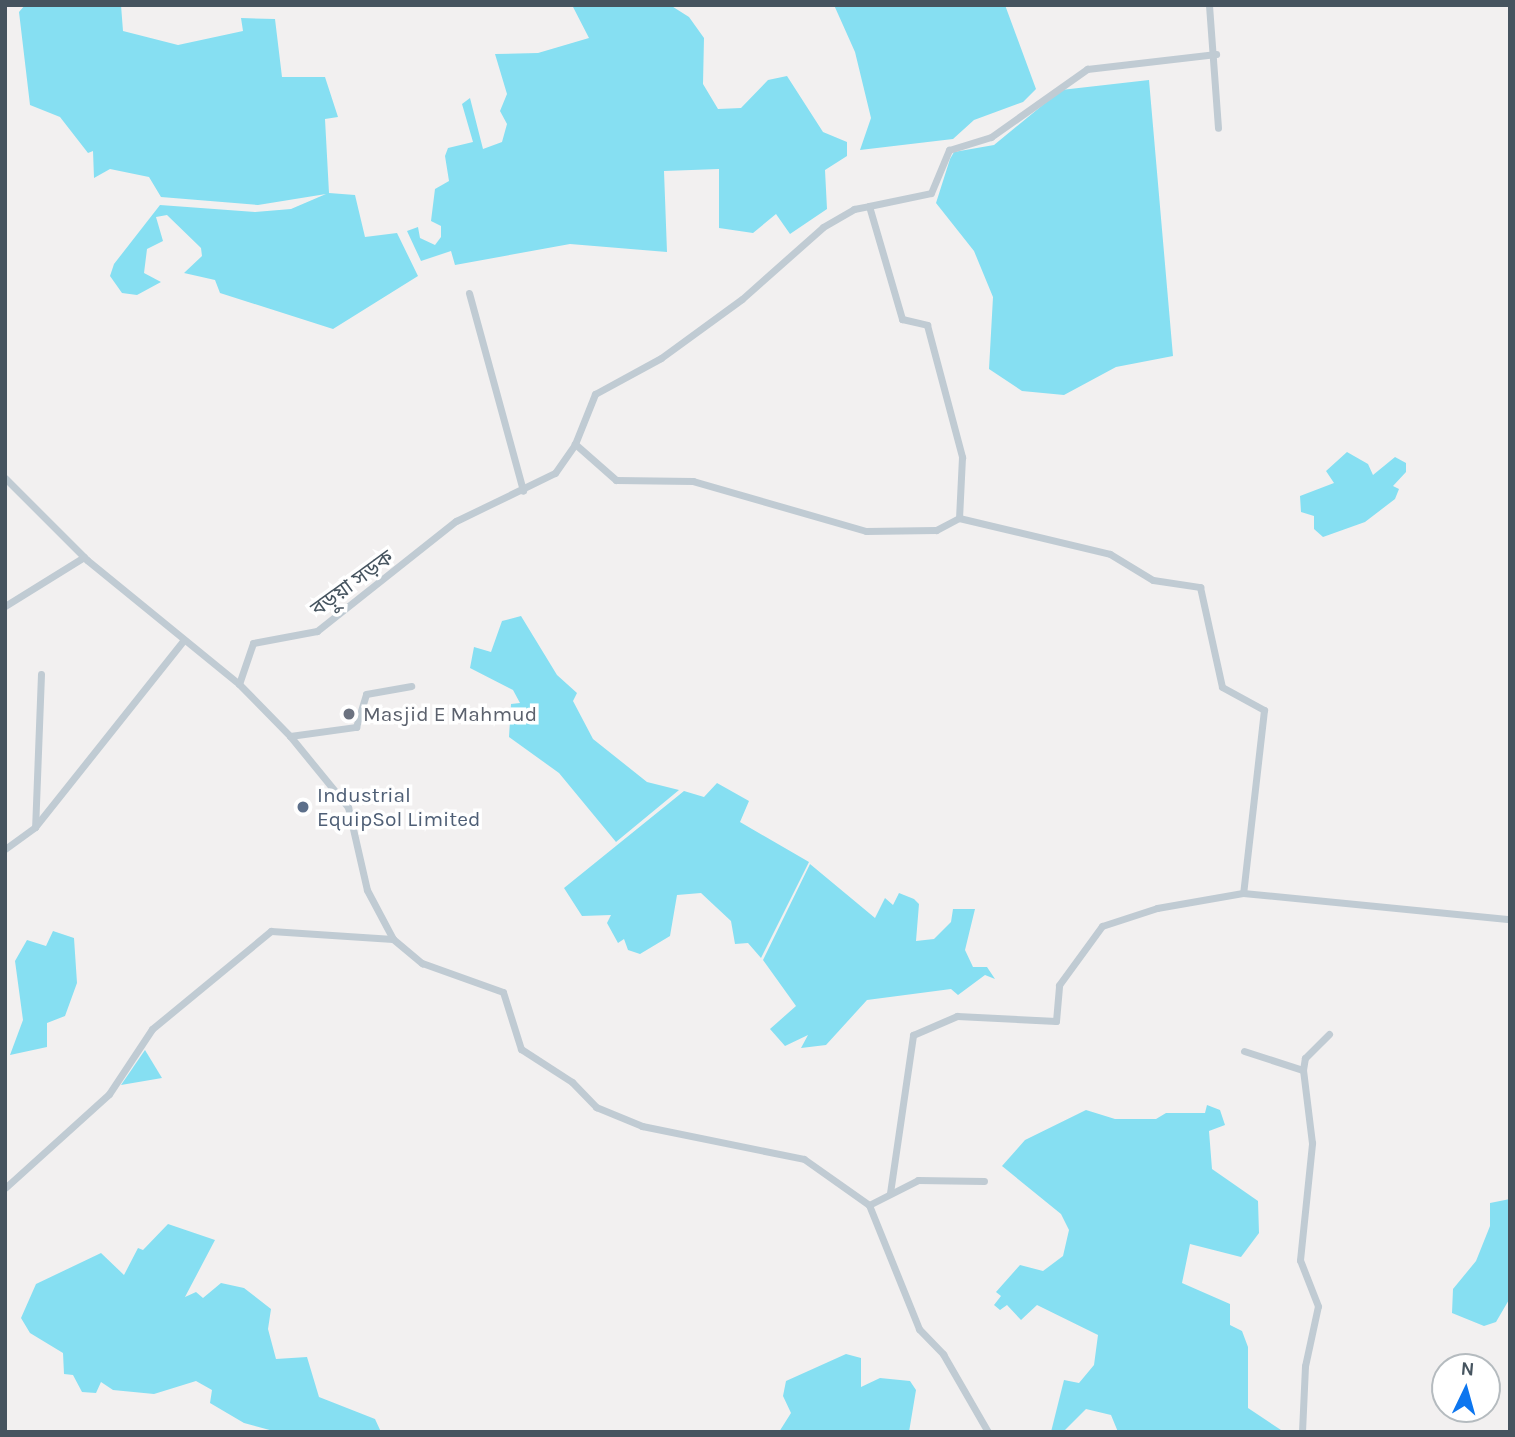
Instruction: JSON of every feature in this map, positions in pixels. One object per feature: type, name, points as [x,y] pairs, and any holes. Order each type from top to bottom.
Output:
[{"type":"street","points":[[1209,5],[1216,54],[1218,128]]},
{"type":"street","points":[[959,518],[962,457],[927,325],[902,319],[869,206],[930,193],[949,150],[991,137],[1087,69],[1216,54]]},
{"type":"street","name":"বড়ুয়া সড়ক","points":[[239,684],[253,643],[317,631],[456,521],[523,491],[555,473],[575,444],[588,402],[742,299],[822,227],[869,206]]},
{"type":"street","points":[[470,293],[523,491]]},
{"type":"street","points":[[575,444],[616,480],[693,481],[866,531],[936,530],[959,518],[1110,554],[1153,580],[1200,587],[1222,687],[1264,710],[1243,893]]},
{"type":"street","points":[[5,478],[83,556],[239,684],[290,736],[348,807],[367,890],[393,939],[422,963],[503,992],[515,1042],[596,1107],[642,1126],[804,1159],[869,1205],[919,1329],[943,1354],[988,1432]]},
{"type":"street","points":[[5,606],[83,556]]},
{"type":"street","points":[[5,849],[35,827],[184,641]]},
{"type":"street","points":[[35,827],[41,674]]},
{"type":"street","points":[[290,736],[356,727],[366,694],[411,686]]},
{"type":"street","points":[[890,1193],[913,1035],[957,1016],[1056,1021],[1059,985],[1102,926],[1157,908],[1243,893],[1510,919]]},
{"type":"street","points":[[5,1188],[109,1094],[152,1029],[271,931],[393,939]]},
{"type":"street","points":[[1302,1432],[1305,1366],[1318,1306],[1300,1260],[1312,1143],[1303,1070],[1305,1058],[1329,1034]]},
{"type":"street","points":[[1244,1051],[1303,1070]]},
{"type":"street","points":[[869,1205],[918,1180],[984,1181]]},
{"type":"water","points":[[25,5],[121,5],[123,31],[178,45],[243,31],[241,18],[275,19],[282,77],[325,77],[338,117],[325,119],[329,193],[355,195],[365,237],[397,233],[418,276],[333,329],[220,293],[215,280],[184,273],[202,256],[201,248],[167,215],[156,217],[163,241],[147,249],[144,273],[161,282],[137,295],[122,293],[110,276],[114,264],[160,205],[255,212],[291,209],[326,194],[258,205],[161,197],[149,177],[110,169],[94,178],[93,151],[88,153],[60,117],[30,105],[19,12]]},
{"type":"water","points":[[572,5],[670,5],[689,17],[704,38],[703,84],[718,109],[741,108],[768,80],[787,76],[823,132],[847,142],[847,156],[825,170],[827,209],[790,234],[776,214],[753,233],[719,228],[719,169],[664,171],[667,252],[570,244],[455,265],[451,251],[421,261],[407,231],[418,227],[420,238],[435,245],[441,237],[441,226],[431,221],[435,189],[449,181],[445,156],[448,148],[473,142],[462,104],[470,98],[483,149],[502,142],[507,124],[500,111],[507,94],[495,54],[538,53],[589,38]]},
{"type":"water","points":[[834,5],[1005,5],[1036,89],[1023,102],[974,120],[953,139],[860,150],[871,118],[855,52]]},
{"type":"water","points":[[1149,80],[1173,356],[1116,367],[1064,395],[1022,391],[989,369],[993,297],[974,251],[936,203],[950,159],[954,152],[994,145],[1061,90]]},
{"type":"water","points":[[1347,452],[1368,464],[1373,475],[1395,457],[1406,463],[1406,472],[1393,486],[1399,489],[1395,499],[1365,522],[1323,537],[1314,529],[1314,516],[1301,512],[1300,496],[1334,483],[1326,471]]},
{"type":"water","points":[[521,616],[557,675],[577,693],[573,701],[593,739],[647,782],[679,790],[616,842],[559,773],[509,737],[511,704],[520,703],[513,690],[470,668],[474,647],[491,652],[502,621]]},
{"type":"water","points":[[717,783],[749,801],[740,822],[809,862],[761,958],[748,943],[735,944],[731,921],[701,893],[677,895],[670,936],[640,954],[628,950],[624,939],[618,943],[607,923],[611,915],[582,916],[564,888],[684,791],[704,797]]},
{"type":"water","points":[[810,864],[875,918],[885,898],[893,905],[899,893],[914,899],[919,904],[916,941],[934,939],[951,922],[953,909],[975,909],[965,950],[973,967],[987,967],[995,979],[985,975],[958,995],[951,989],[867,1000],[826,1045],[801,1048],[808,1035],[785,1046],[770,1029],[796,1006],[763,960]]},
{"type":"water","points":[[53,931],[74,938],[77,983],[65,1016],[47,1023],[47,1047],[10,1055],[23,1020],[15,961],[27,940],[46,946]]},
{"type":"water","points":[[145,1050],[162,1078],[121,1085]]},
{"type":"water","points":[[1207,1105],[1220,1110],[1225,1125],[1209,1131],[1212,1169],[1258,1201],[1259,1233],[1241,1257],[1190,1244],[1182,1283],[1230,1304],[1230,1325],[1242,1331],[1248,1347],[1248,1408],[1284,1432],[1118,1432],[1111,1415],[1086,1409],[1064,1431],[1051,1432],[1064,1380],[1079,1383],[1094,1365],[1098,1335],[1037,1305],[1021,1320],[1007,1305],[1000,1310],[994,1305],[1001,1296],[996,1292],[1020,1265],[1043,1271],[1063,1256],[1069,1230],[1061,1214],[1002,1166],[1025,1140],[1086,1110],[1115,1119],[1156,1119],[1166,1113],[1205,1113]]},
{"type":"water","points":[[1510,1199],[1510,1298],[1496,1322],[1484,1326],[1452,1313],[1453,1289],[1476,1261],[1490,1226],[1490,1203]]},
{"type":"water","points":[[168,1224],[215,1240],[185,1297],[196,1292],[203,1298],[221,1283],[244,1288],[271,1309],[268,1329],[276,1359],[307,1357],[319,1397],[375,1419],[381,1432],[277,1432],[244,1423],[210,1403],[212,1390],[196,1381],[154,1394],[113,1390],[101,1382],[96,1393],[82,1392],[73,1375],[64,1374],[63,1353],[30,1333],[21,1318],[36,1284],[101,1253],[124,1275],[138,1248],[143,1250]]},
{"type":"water","points":[[846,1354],[861,1358],[861,1387],[880,1378],[910,1381],[916,1390],[909,1432],[779,1432],[791,1413],[783,1396],[786,1381]]},
{"type":"place","name":"Masjid E Mahmud","points":[[349,714]]},
{"type":"place","name":"Industrial EquipSol Limited","points":[[303,807]]}]
